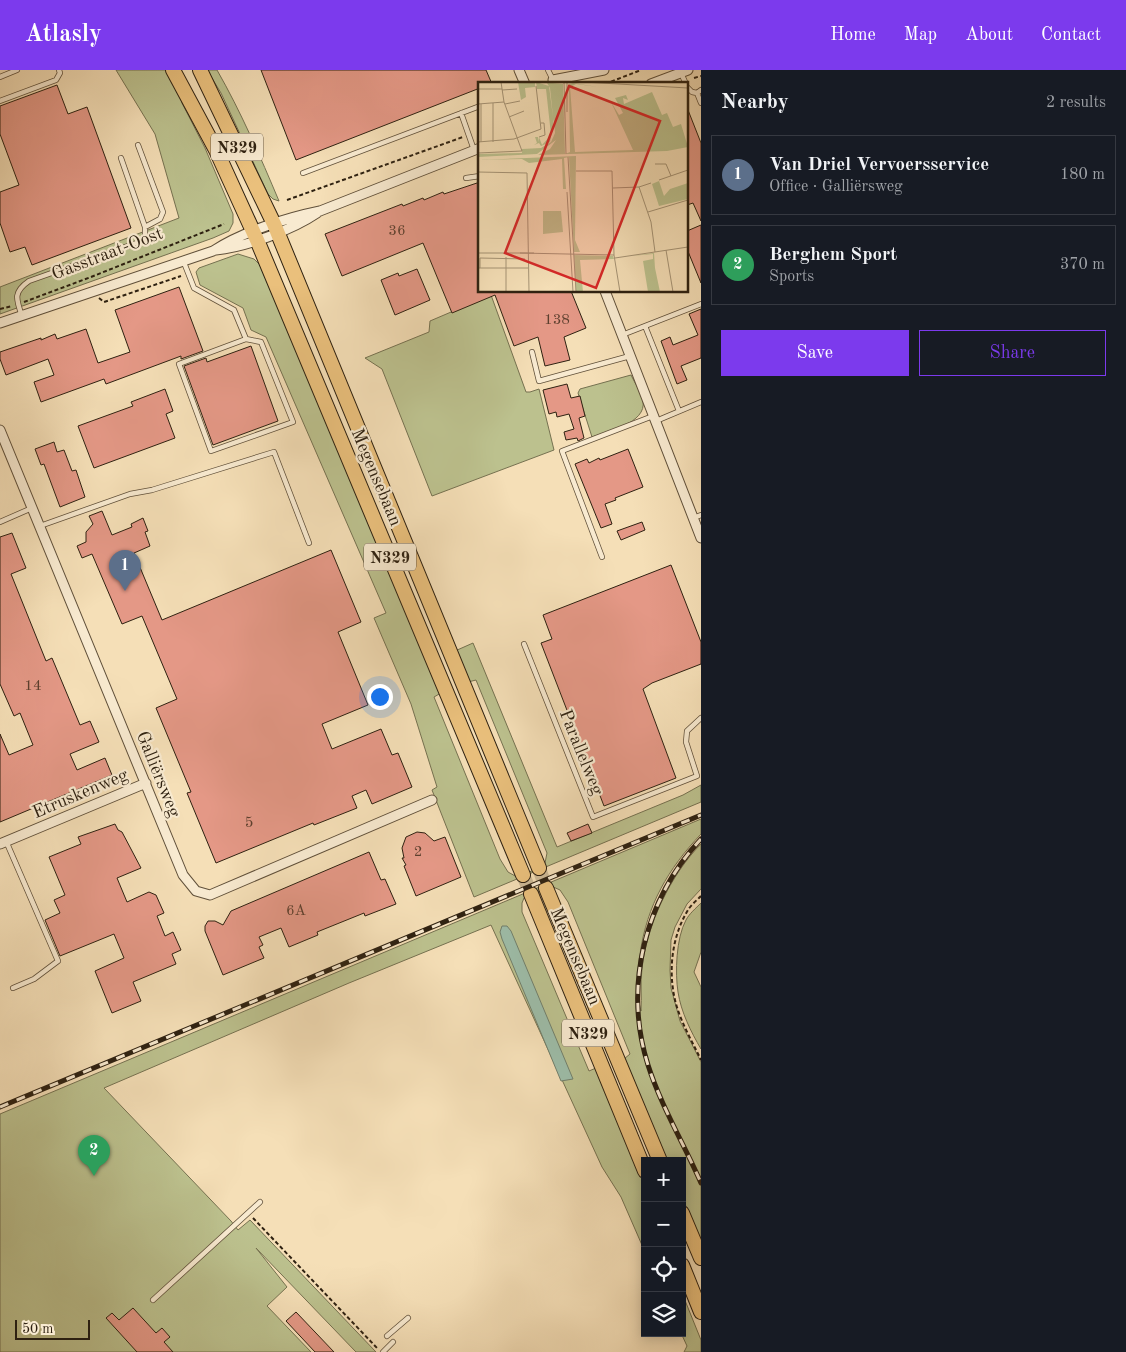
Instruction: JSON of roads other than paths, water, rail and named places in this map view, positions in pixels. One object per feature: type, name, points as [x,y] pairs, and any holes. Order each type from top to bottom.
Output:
[{"type":"main road","name":"N329","points":[[173,70],[216,150],[255,236]]},
{"type":"main road","name":"N329","points":[[200,70],[275,228]]},
{"type":"main road","name":"Megensebaan","points":[[275,228],[539,868]]},
{"type":"main road","name":"Megensebaan","points":[[255,236],[523,875]]},
{"type":"main road","name":"Megensebaan","points":[[546,888],[658,1157]]},
{"type":"main road","name":"Megensebaan","points":[[530,894],[641,1161]]},
{"type":"main road","points":[[686,1222],[701,1258]]},
{"type":"main road","points":[[686,1275],[701,1312]]},
{"type":"street","points":[[519,70],[524,82]]},
{"type":"street","points":[[553,80],[604,70]]},
{"type":"street","points":[[656,82],[684,71]]},
{"type":"street","name":"Gasstraat-Oost","points":[[0,323],[213,250],[233,248],[300,215],[320,211],[478,148]]},
{"type":"street","points":[[605,292],[654,419],[697,517],[701,538]]},
{"type":"street","name":"Galliërsweg","points":[[0,430],[183,875],[196,891],[210,895],[432,800]]},
{"type":"street","name":"Etruskenweg","points":[[3,842],[146,783]]},
{"type":"lane","points":[[0,77],[17,70]]},
{"type":"lane","points":[[0,100],[56,80],[60,73],[58,70]]},
{"type":"lane","points":[[548,70],[553,80]]},
{"type":"lane","points":[[688,87],[692,92],[699,92],[701,102]]},
{"type":"lane","points":[[303,173],[478,107]]},
{"type":"lane","points":[[461,113],[469,135],[478,148]]},
{"type":"lane","points":[[138,145],[163,212],[160,218],[145,227]]},
{"type":"lane","points":[[22,316],[16,296],[20,287],[29,281],[145,240],[145,227],[121,158]]},
{"type":"lane","points":[[466,178],[478,176]]},
{"type":"lane","points":[[184,260],[194,288],[234,310],[246,339]]},
{"type":"lane","points":[[622,335],[701,304]]},
{"type":"lane","points":[[645,326],[679,411]]},
{"type":"lane","points":[[246,339],[261,342],[293,422],[211,451],[179,364],[246,339]]},
{"type":"lane","points":[[532,352],[539,381],[630,356]]},
{"type":"lane","points":[[602,557],[562,451],[701,402]]},
{"type":"lane","points":[[40,526],[130,494],[152,490],[274,452],[309,543]]},
{"type":"lane","points":[[0,522],[32,508]]},
{"type":"lane","name":"Parallelweg","points":[[524,644],[593,816],[697,776],[686,742],[688,731],[701,718]]},
{"type":"lane","points":[[3,842],[58,961],[34,978],[13,988]]},
{"type":"lane","points":[[153,1300],[260,1202]]},
{"type":"lane","points":[[388,1336],[408,1318]]},
{"type":"lane","points":[[382,1352],[393,1342]]},
{"type":"tunnel","points":[[539,868],[546,888]]},
{"type":"tunnel","points":[[523,875],[531,894]]},
{"type":"railway","points":[[0,1107],[701,815]]},
{"type":"railway","points":[[701,839],[682,863],[666,889],[653,916],[644,945],[639,975],[638,1005],[641,1035],[653,1080],[701,1183]]},
{"type":"place","name":"Van Driel Vervoersservice","points":[[125,591]]},
{"type":"place","name":"Berghem Sport","points":[[94,1176]]}]
